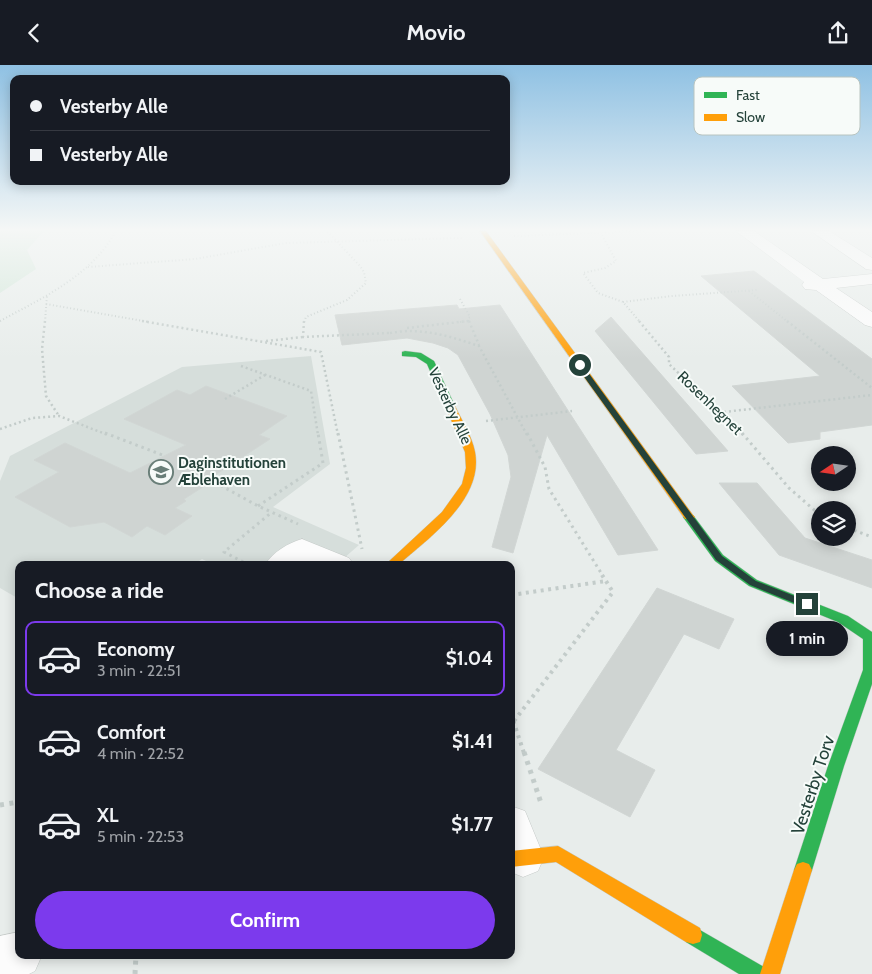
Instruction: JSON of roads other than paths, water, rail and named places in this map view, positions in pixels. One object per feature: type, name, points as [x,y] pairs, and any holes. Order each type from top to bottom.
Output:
[{"type":"street","name":"Vesterby Torv","points":[[513,273],[719,558],[753,583],[843,619],[870,637],[870,671],[836,766],[770,974]]},
{"type":"street","points":[[797,273],[812,285],[872,321]]},
{"type":"street","points":[[812,285],[872,279]]},
{"type":"street","name":"Vesterby Alle","points":[[395,561],[457,504],[472,476],[471,453],[431,363],[418,355],[405,354]]},
{"type":"street","points":[[285,561],[302,548],[352,555]]},
{"type":"street","points":[[526,849],[757,974]]},
{"type":"street","points":[[0,959],[15,956]]},
{"type":"place","name":"Daginstitutionen Æblehaven","points":[[161,472]]}]
